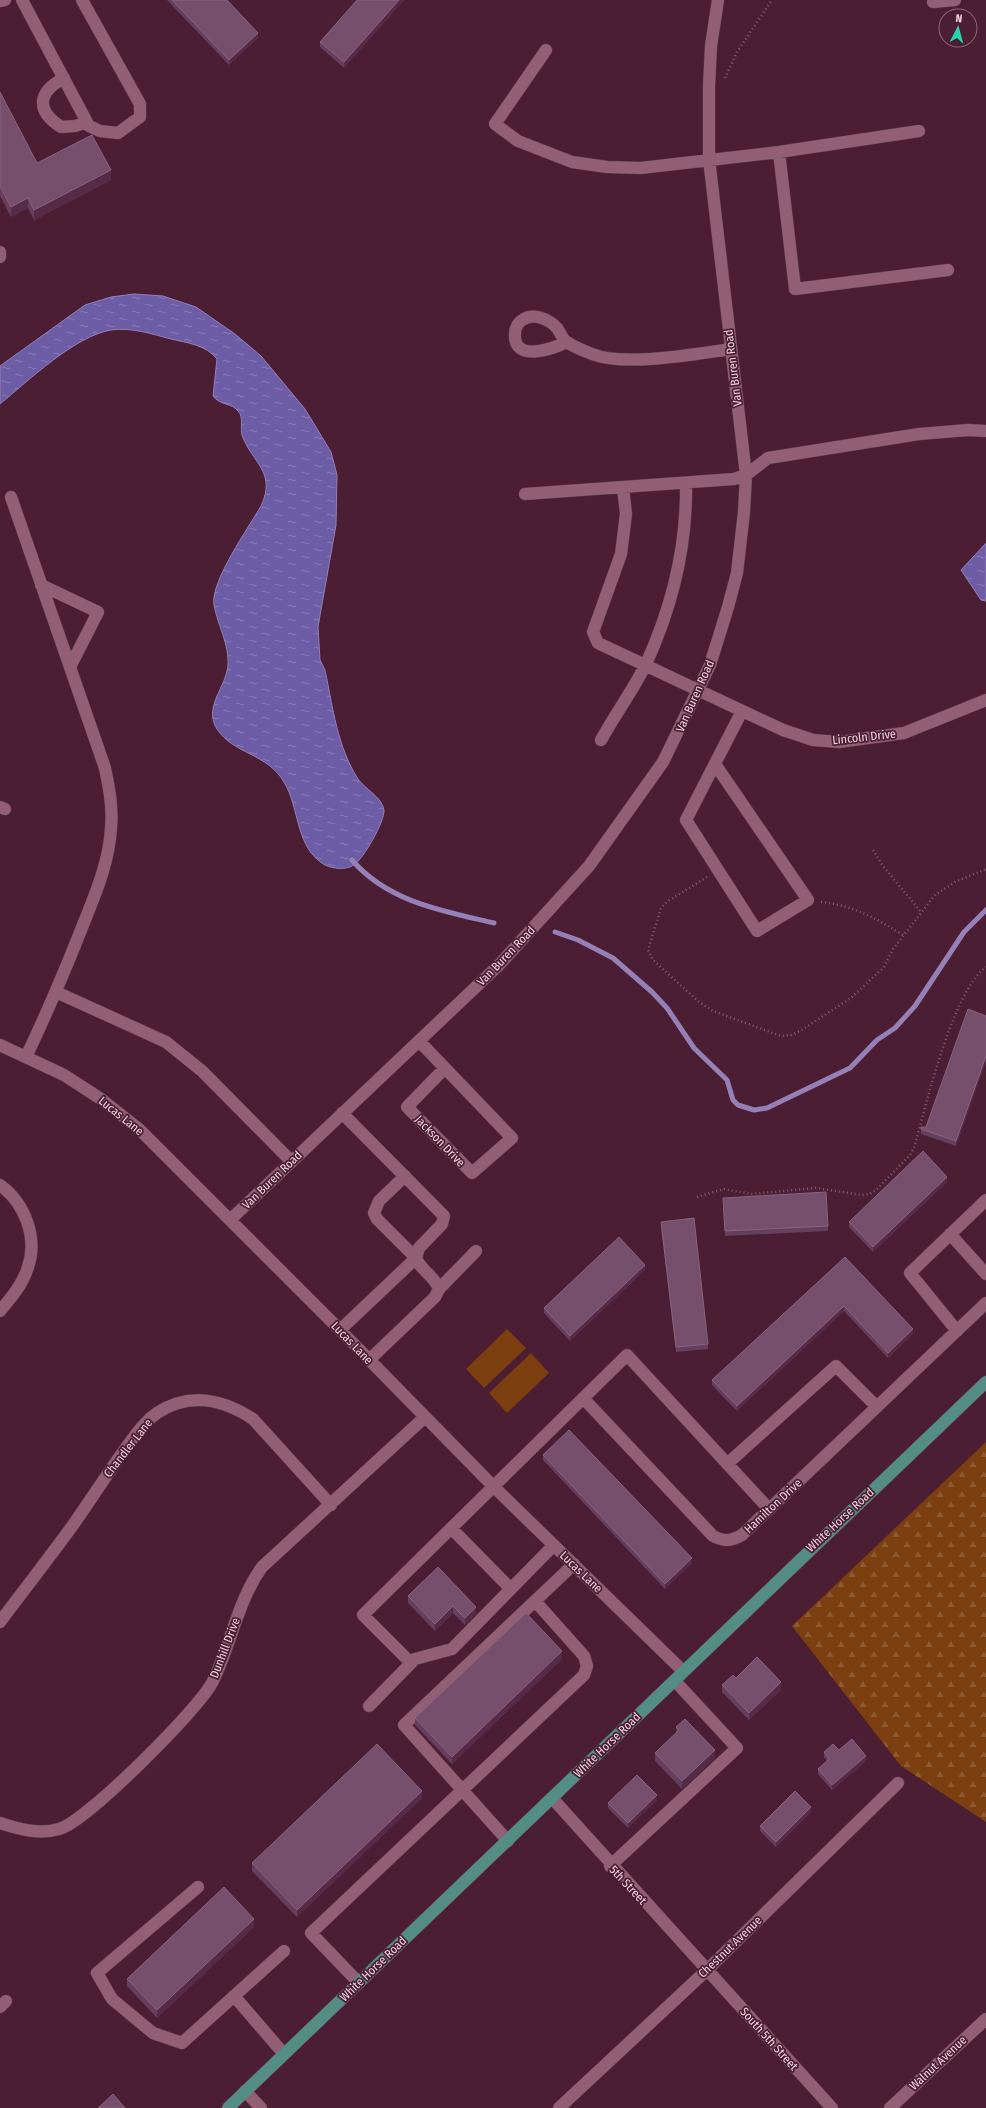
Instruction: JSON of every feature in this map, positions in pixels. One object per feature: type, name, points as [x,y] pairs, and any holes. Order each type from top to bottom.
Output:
[{"type":"main road","name":"White Horse Road","points":[[228,2108],[986,1382]]},
{"type":"street","points":[[0,1],[5,0]]},
{"type":"street","points":[[22,0],[89,126],[100,131],[118,133],[140,117],[140,104],[82,0]]},
{"type":"street","name":"Van Buren Road","points":[[230,1220],[499,965],[589,866],[663,762],[710,665],[737,573],[744,512],[746,475],[730,349],[709,159],[708,86],[711,46],[718,0]]},
{"type":"street","points":[[933,2],[955,0]]},
{"type":"street","points":[[546,50],[496,124],[518,141],[572,162],[607,167],[641,168],[779,152],[919,131]]},
{"type":"street","points":[[64,78],[45,92],[43,102],[45,112],[61,127],[75,126],[87,122]]},
{"type":"street","points":[[779,152],[795,289],[948,270]]},
{"type":"street","points":[[0,252],[0,257]]},
{"type":"street","points":[[566,342],[604,358],[654,358],[730,349]]},
{"type":"street","points":[[525,494],[686,484],[734,479],[746,475],[768,458],[919,434],[968,430],[986,431]]},
{"type":"street","points":[[600,740],[645,666],[661,628],[676,580],[683,542],[686,484]]},
{"type":"street","name":"Lincoln Drive","points":[[624,488],[626,514],[621,554],[593,632],[598,643],[783,730],[807,738],[839,742],[904,733],[986,700]]},
{"type":"street","points":[[11,497],[105,768],[112,804],[111,829],[107,857],[99,885],[56,992],[26,1056]]},
{"type":"street","points":[[41,585],[98,612],[70,667]]},
{"type":"street","points":[[715,764],[808,900],[757,931],[686,820],[742,711]]},
{"type":"street","points":[[56,992],[166,1042],[202,1071],[291,1161]]},
{"type":"street","name":"Jackson Drive","points":[[418,1041],[445,1068],[512,1138],[472,1173],[407,1107],[445,1068]]},
{"type":"street","name":"Lucas Lane","points":[[0,1045],[64,1075],[106,1103],[140,1130],[493,1486],[683,1671]]},
{"type":"street","points":[[340,1330],[416,1258],[419,1248],[442,1224],[444,1216],[342,1113]]},
{"type":"street","points":[[405,1176],[379,1201],[374,1213],[377,1219],[416,1258],[418,1263],[437,1282],[439,1289]]},
{"type":"street","points":[[0,1185],[16,1200],[25,1217],[31,1236],[31,1253],[28,1268],[21,1283],[0,1312]]},
{"type":"street","points":[[958,1331],[910,1272],[986,1200]]},
{"type":"street","points":[[950,1234],[986,1274]]},
{"type":"street","points":[[369,1360],[435,1297],[439,1289],[476,1251]]},
{"type":"street","name":"Hamilton Drive","points":[[583,1398],[714,1536],[722,1541],[731,1541],[742,1534],[769,1509],[986,1303]]},
{"type":"street","points":[[411,1664],[363,1615],[626,1355],[769,1509]]},
{"type":"street","points":[[727,1464],[836,1366],[877,1407]]},
{"type":"street","name":"Chandler Lane","points":[[0,1622],[73,1524],[110,1469],[147,1420],[158,1412],[176,1404],[206,1400],[224,1403],[238,1410],[253,1420],[331,1504]]},
{"type":"street","name":"Dunhill Drive","points":[[0,1822],[17,1829],[42,1832],[60,1829],[91,1809],[159,1744],[205,1696],[254,1578],[262,1567],[425,1417]]},
{"type":"street","points":[[451,1528],[511,1589]]},
{"type":"street","points":[[369,1706],[415,1659],[452,1649],[554,1545]]},
{"type":"street","points":[[508,1841],[404,1725],[574,1564]]},
{"type":"street","points":[[358,1983],[311,1933],[584,1675],[586,1670],[584,1656],[535,1601]]},
{"type":"street","points":[[610,1866],[737,1748],[675,1681]]},
{"type":"street","name":"Chestnut Avenue","points":[[559,2108],[707,1970],[898,1783]]},
{"type":"street","name":"5th Street","points":[[552,1798],[610,1866],[707,1970]]},
{"type":"street","points":[[198,1887],[97,1973],[112,1999],[153,2033],[182,2043],[284,1951]]},
{"type":"street","name":"South 5th Street","points":[[707,1970],[832,2108]]},
{"type":"street","points":[[234,1996],[284,2054]]},
{"type":"street","name":"Walnut Avenue","points":[[890,2108],[986,2019]]},
{"type":"street","points":[[245,2091],[261,2108]]},
{"type":"path","points":[[723,84],[727,69],[772,0]]},
{"type":"path","points":[[873,850],[883,866],[921,912]]},
{"type":"path","points":[[718,870],[668,901],[661,908],[648,950],[653,960],[700,1002],[713,1011],[770,1033],[791,1035],[851,998],[884,967],[893,949],[935,895],[955,882],[986,869]]},
{"type":"path","points":[[808,900],[853,908],[871,916],[904,935]]},
{"type":"path","points":[[697,1197],[724,1189],[751,1194],[816,1188],[862,1195],[870,1194],[876,1190],[910,1155],[914,1148],[934,1075],[959,1006],[979,972],[986,967]]},
{"type":"green space","points":[[507,1329],[526,1348],[484,1388],[466,1369]]},
{"type":"green space","points":[[531,1353],[549,1373],[507,1413],[489,1393]]},
{"type":"green space","points":[[986,1442],[986,1822],[901,1766],[792,1626]]},
{"type":"water","points":[[134,294],[163,296],[196,307],[235,334],[261,356],[305,409],[331,452],[337,475],[336,525],[318,627],[320,660],[325,670],[333,712],[345,753],[358,779],[377,797],[383,805],[384,810],[378,830],[373,839],[363,855],[351,867],[332,867],[325,865],[315,858],[308,849],[303,838],[289,792],[277,772],[260,759],[232,744],[217,729],[214,722],[213,707],[227,671],[228,654],[214,605],[214,595],[224,569],[261,506],[265,494],[266,484],[265,476],[246,445],[242,435],[240,413],[235,408],[219,401],[213,396],[217,359],[208,351],[190,343],[134,330],[111,330],[97,334],[67,350],[0,404],[0,366],[85,305],[111,297]]},
{"type":"water","points":[[986,543],[986,601],[981,600],[961,570]]},
{"type":"building","points":[[172,0],[227,0],[258,33],[229,60]]},
{"type":"building","points":[[357,0],[399,0],[344,62],[320,42]]},
{"type":"building","points":[[0,92],[37,163],[92,135],[111,170],[34,210],[28,198],[11,207],[0,186]]},
{"type":"building","points":[[968,1009],[986,1016],[986,1056],[956,1141],[921,1129],[921,1127],[926,1127]]},
{"type":"building","points":[[923,1151],[947,1177],[873,1247],[849,1222]]},
{"type":"building","points":[[826,1192],[828,1226],[725,1231],[723,1198]]},
{"type":"building","points":[[694,1218],[708,1344],[676,1347],[661,1222]]},
{"type":"building","points":[[619,1237],[645,1265],[570,1336],[544,1308]]},
{"type":"building","points":[[845,1257],[913,1329],[888,1353],[844,1306],[737,1406],[712,1380]]},
{"type":"building","points":[[569,1430],[692,1558],[665,1584],[543,1455]]},
{"type":"building","points":[[438,1567],[476,1607],[465,1618],[453,1606],[435,1624],[408,1596]]},
{"type":"building","points":[[526,1613],[562,1651],[452,1757],[415,1718]]},
{"type":"building","points":[[757,1657],[781,1682],[749,1713],[722,1685],[733,1675],[736,1678]]},
{"type":"building","points":[[685,1719],[715,1750],[682,1781],[655,1753],[679,1730],[676,1727]]},
{"type":"building","points":[[852,1739],[866,1756],[832,1785],[818,1769],[829,1759],[824,1752],[833,1744],[839,1750]]},
{"type":"building","points":[[377,1744],[422,1791],[297,1910],[252,1863]]},
{"type":"building","points":[[637,1775],[657,1795],[628,1823],[608,1803]]},
{"type":"building","points":[[795,1791],[811,1807],[776,1842],[760,1826]]},
{"type":"building","points":[[224,1887],[254,1919],[157,2010],[127,1979]]},
{"type":"building","points":[[113,2094],[125,2108],[98,2108]]},
{"type":"waterway","points":[[352,860],[366,874],[382,886],[417,903],[494,923]]},
{"type":"waterway","points":[[555,932],[578,940],[613,958],[652,992],[667,1008],[694,1048],[727,1080],[733,1100],[738,1105],[754,1110],[767,1108],[850,1068],[877,1040],[895,1028],[915,1006],[964,932],[986,910]]}]
